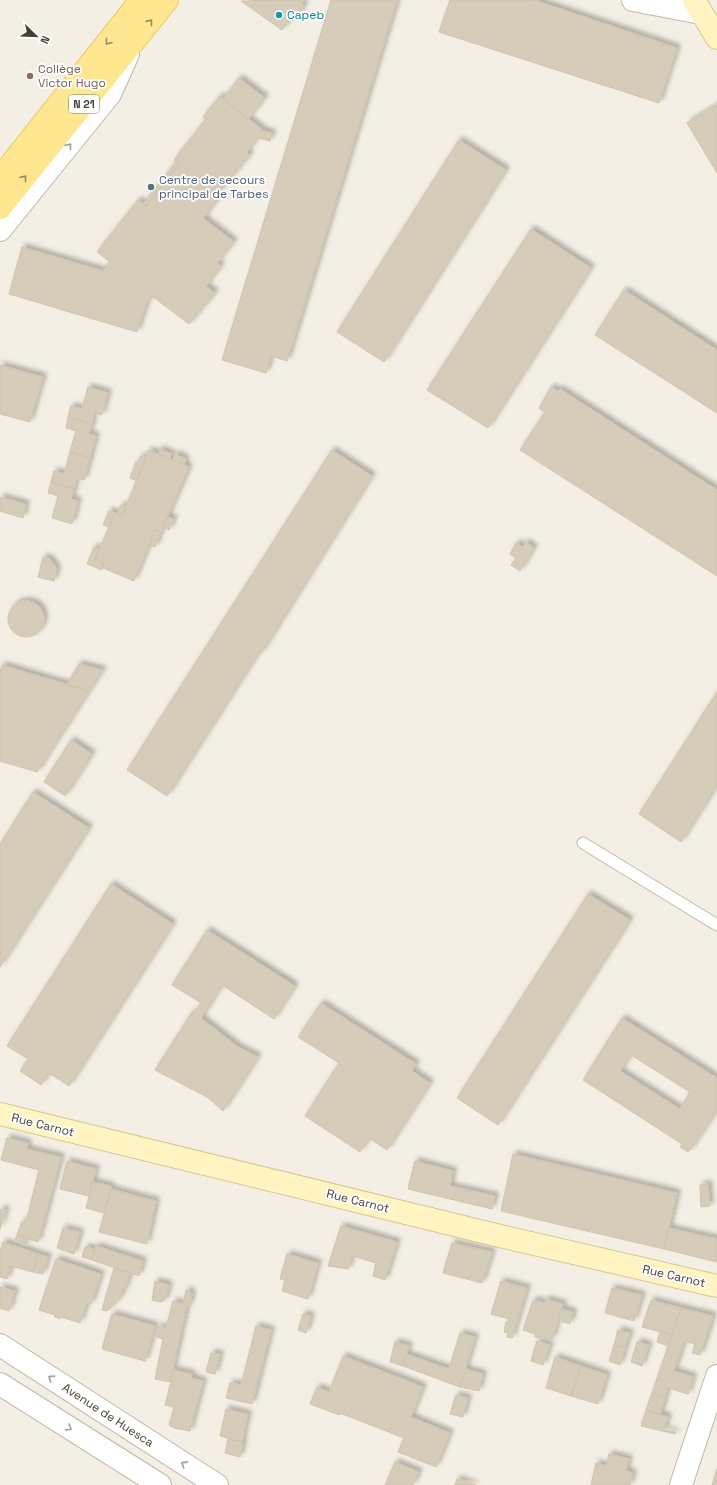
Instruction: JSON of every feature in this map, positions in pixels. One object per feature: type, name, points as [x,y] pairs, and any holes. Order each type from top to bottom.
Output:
[{"type":"main road","name":"N 21","points":[[0,178],[141,0]]},
{"type":"main road","name":"N 21","points":[[0,208],[167,0]]},
{"type":"main road","points":[[697,7],[717,38]]},
{"type":"main road","name":"Rue Carnot","points":[[0,1114],[500,1236],[717,1286]]},
{"type":"street","points":[[633,0],[697,7]]},
{"type":"street","points":[[0,230],[110,94],[132,44]]},
{"type":"street","name":"Avenue de Huesca","points":[[0,1345],[217,1485]]},
{"type":"street","points":[[681,1485],[717,1376]]},
{"type":"street","points":[[0,1384],[160,1485]]},
{"type":"lane","points":[[584,843],[717,925]]},
{"type":"building","name":"Capeb","points":[[304,0],[302,3],[304,5],[300,13],[294,19],[292,17],[282,30],[241,1]]},
{"type":"building","points":[[331,0],[397,0],[287,361],[271,356],[266,373],[222,360]]},
{"type":"building","points":[[450,0],[534,0],[677,48],[659,103],[439,32]]},
{"type":"building","points":[[239,78],[265,98],[248,119],[223,99]]},
{"type":"building","points":[[220,96],[264,131],[272,133],[270,141],[258,138],[247,152],[250,155],[217,194],[220,197],[203,218],[234,242],[217,263],[221,266],[206,286],[215,293],[189,324],[152,296],[146,304],[137,332],[9,294],[22,247],[103,271],[110,262],[97,252],[138,200],[146,206],[179,164],[174,160],[206,119],[203,117]]},
{"type":"building","points":[[717,105],[717,173],[687,123]]},
{"type":"building","points":[[459,140],[506,170],[384,362],[337,332]]},
{"type":"building","points":[[176,162],[179,164],[146,206],[143,204]]},
{"type":"building","points":[[531,229],[591,268],[488,428],[427,390]]},
{"type":"building","points":[[624,290],[717,350],[717,413],[595,335]]},
{"type":"building","points":[[0,365],[43,377],[30,422],[0,414]]},
{"type":"building","points":[[88,387],[108,393],[102,415],[94,413],[92,424],[68,417],[71,406],[82,409]]},
{"type":"building","points":[[551,387],[558,391],[560,389],[717,490],[717,576],[520,450],[545,412],[539,408]]},
{"type":"building","points":[[68,417],[92,424],[89,434],[96,436],[90,458],[70,452],[76,431],[66,428]]},
{"type":"building","points":[[160,449],[172,454],[169,459],[158,454]]},
{"type":"building","points":[[149,450],[189,467],[161,532],[155,530],[134,581],[103,568],[104,563],[95,559],[115,513],[122,516]]},
{"type":"building","points":[[332,450],[372,476],[261,653],[259,652],[167,796],[127,770]]},
{"type":"building","points":[[70,452],[90,458],[84,480],[77,478],[74,489],[51,482],[54,471],[64,474]]},
{"type":"building","points":[[175,454],[186,459],[184,465],[173,460]]},
{"type":"building","points":[[141,456],[146,458],[137,481],[130,478],[136,462],[138,463]]},
{"type":"building","points":[[51,482],[74,489],[71,499],[78,501],[72,524],[52,518],[58,496],[48,493]]},
{"type":"building","points":[[0,497],[26,504],[23,518],[0,511]]},
{"type":"building","points":[[121,505],[125,507],[122,516],[117,514]]},
{"type":"building","points":[[109,511],[115,513],[109,527],[103,525]]},
{"type":"building","points":[[168,517],[174,519],[169,530],[163,527]]},
{"type":"building","points":[[155,530],[161,532],[155,547],[149,545]]},
{"type":"building","points":[[526,542],[534,548],[520,571],[511,565],[516,558],[510,554],[516,543],[523,547]]},
{"type":"building","points":[[94,547],[99,549],[95,559],[104,563],[102,570],[87,564]]},
{"type":"building","points":[[43,557],[50,559],[57,569],[54,581],[38,577]]},
{"type":"building","points":[[26,601],[39,606],[44,619],[39,632],[26,637],[13,632],[8,619],[13,606]]},
{"type":"building","points":[[79,664],[103,670],[89,691],[67,684]]},
{"type":"building","points":[[2,665],[89,691],[37,772],[0,761],[0,672]]},
{"type":"building","points":[[717,692],[717,785],[681,842],[639,814]]},
{"type":"building","points":[[71,740],[92,754],[65,796],[44,782]]},
{"type":"building","points":[[33,792],[89,828],[0,967],[0,844]]},
{"type":"building","points":[[111,884],[173,924],[69,1086],[49,1073],[41,1085],[20,1071],[28,1059],[7,1046]]},
{"type":"building","points":[[588,894],[630,920],[498,1125],[457,1098]]},
{"type":"building","points":[[207,930],[295,986],[274,1019],[222,985],[201,1018],[238,1047],[258,1057],[223,1111],[207,1097],[155,1070],[192,1012],[194,1014],[201,1003],[172,985]]},
{"type":"building","points":[[321,1003],[416,1064],[412,1071],[430,1083],[387,1150],[369,1138],[360,1152],[305,1116],[339,1063],[298,1037]]},
{"type":"building","points":[[622,1018],[717,1078],[717,1110],[688,1152],[680,1147],[682,1144],[583,1080]],"holes":[[[631,1055],[690,1092],[680,1109],[620,1071]]]},
{"type":"building","points":[[7,1138],[28,1143],[27,1149],[61,1157],[38,1242],[17,1235],[22,1221],[26,1222],[39,1170],[1,1160]]},
{"type":"building","points":[[513,1154],[677,1193],[664,1249],[501,1211]]},
{"type":"building","points":[[67,1161],[96,1169],[89,1196],[60,1189]]},
{"type":"building","points":[[415,1161],[453,1171],[450,1186],[495,1196],[492,1209],[408,1189]]},
{"type":"building","points":[[93,1182],[111,1186],[104,1213],[86,1208]]},
{"type":"building","points":[[708,1184],[710,1206],[701,1207],[700,1185]]},
{"type":"building","points":[[111,1189],[156,1201],[147,1244],[99,1232]]},
{"type":"building","points":[[0,1209],[6,1210],[0,1229]]},
{"type":"building","points":[[341,1226],[397,1242],[385,1280],[373,1276],[376,1263],[352,1256],[348,1269],[328,1266]]},
{"type":"building","points":[[63,1228],[80,1232],[74,1254],[57,1248]]},
{"type":"building","points":[[669,1228],[717,1239],[717,1262],[664,1249]]},
{"type":"building","points":[[17,1235],[28,1238],[27,1244],[15,1240]]},
{"type":"building","points":[[3,1242],[38,1254],[33,1272],[11,1266],[7,1279],[0,1277],[0,1251]]},
{"type":"building","points":[[452,1243],[492,1252],[482,1283],[443,1273]]},
{"type":"building","points":[[96,1246],[143,1261],[139,1276],[92,1260]]},
{"type":"building","points":[[85,1247],[94,1249],[92,1260],[82,1257]]},
{"type":"building","points":[[38,1254],[48,1257],[43,1274],[33,1272]]},
{"type":"building","points":[[287,1254],[318,1263],[308,1299],[282,1291],[285,1280],[280,1279]]},
{"type":"building","points":[[56,1259],[101,1274],[91,1304],[87,1303],[80,1323],[61,1317],[60,1319],[55,1317],[55,1315],[39,1310]]},
{"type":"building","points":[[114,1268],[130,1273],[121,1297],[107,1311],[102,1310]]},
{"type":"building","points":[[155,1281],[169,1285],[165,1300],[161,1302],[152,1300]]},
{"type":"building","points":[[501,1281],[527,1288],[512,1338],[507,1337],[508,1333],[504,1332],[506,1322],[509,1322],[509,1319],[491,1314]]},
{"type":"building","points":[[0,1287],[15,1291],[9,1311],[0,1308]]},
{"type":"building","points":[[612,1288],[642,1295],[634,1321],[605,1313]]},
{"type":"building","points":[[186,1290],[192,1293],[190,1305],[187,1305],[170,1382],[155,1379],[163,1339],[156,1337],[159,1326],[166,1328],[173,1301],[183,1304]]},
{"type":"building","points":[[546,1299],[563,1304],[552,1340],[540,1336],[539,1338],[535,1337],[535,1334],[523,1330],[533,1300],[545,1303]]},
{"type":"building","points":[[651,1300],[681,1308],[672,1335],[642,1327]]},
{"type":"building","points":[[681,1308],[713,1316],[700,1355],[692,1353],[695,1344],[684,1341],[674,1371],[693,1377],[688,1394],[668,1388],[665,1397],[652,1393]]},
{"type":"building","points":[[562,1309],[573,1312],[570,1324],[558,1320]]},
{"type":"building","points":[[112,1314],[155,1326],[145,1361],[102,1349]]},
{"type":"building","points":[[303,1314],[311,1316],[306,1333],[298,1330]]},
{"type":"building","points":[[256,1326],[271,1330],[252,1404],[226,1398],[230,1383],[241,1385]]},
{"type":"building","points":[[618,1330],[630,1333],[625,1348],[614,1345]]},
{"type":"building","points":[[660,1332],[672,1335],[668,1346],[657,1342]]},
{"type":"building","points":[[460,1333],[475,1337],[460,1387],[403,1366],[406,1354],[449,1369]]},
{"type":"building","points":[[537,1341],[550,1345],[543,1365],[531,1361]]},
{"type":"building","points":[[395,1342],[409,1346],[403,1366],[390,1362]]},
{"type":"building","points":[[637,1342],[649,1345],[642,1366],[631,1362]]},
{"type":"building","points":[[614,1345],[625,1348],[620,1365],[609,1361]]},
{"type":"building","points":[[211,1353],[220,1354],[215,1374],[206,1372]]},
{"type":"building","points":[[343,1356],[423,1387],[411,1417],[450,1433],[436,1467],[398,1452],[404,1438],[340,1413],[339,1415],[310,1404],[317,1387],[329,1392]]},
{"type":"building","points":[[555,1357],[581,1366],[571,1396],[546,1388]]},
{"type":"building","points":[[581,1366],[607,1375],[598,1404],[571,1396]]},
{"type":"building","points":[[466,1369],[483,1374],[479,1391],[460,1387]]},
{"type":"building","points":[[174,1370],[192,1374],[191,1378],[203,1381],[190,1431],[174,1428],[169,1425],[174,1407],[165,1405]]},
{"type":"building","points":[[652,1393],[665,1397],[660,1415],[646,1410]]},
{"type":"building","points":[[456,1395],[468,1398],[463,1417],[450,1414]]},
{"type":"building","points":[[226,1409],[248,1414],[242,1442],[220,1436]]},
{"type":"building","points":[[646,1410],[668,1417],[664,1430],[675,1432],[675,1434],[641,1426]]},
{"type":"building","points":[[228,1439],[243,1442],[240,1457],[225,1453]]},
{"type":"building","points":[[609,1454],[629,1459],[626,1471],[633,1473],[630,1485],[591,1485],[596,1463],[606,1466]]},
{"type":"building","points":[[395,1462],[419,1472],[413,1485],[385,1485]]},
{"type":"building","points":[[717,1469],[717,1485],[712,1485]]},
{"type":"building","points":[[457,1479],[476,1485],[455,1485]]},
{"type":"place","name":"Capeb","points":[[279,15]]},
{"type":"place","name":"Collège Victor Hugo","points":[[30,76]]},
{"type":"place","name":"Centre de secours principal de Tarbes","points":[[151,187]]}]
